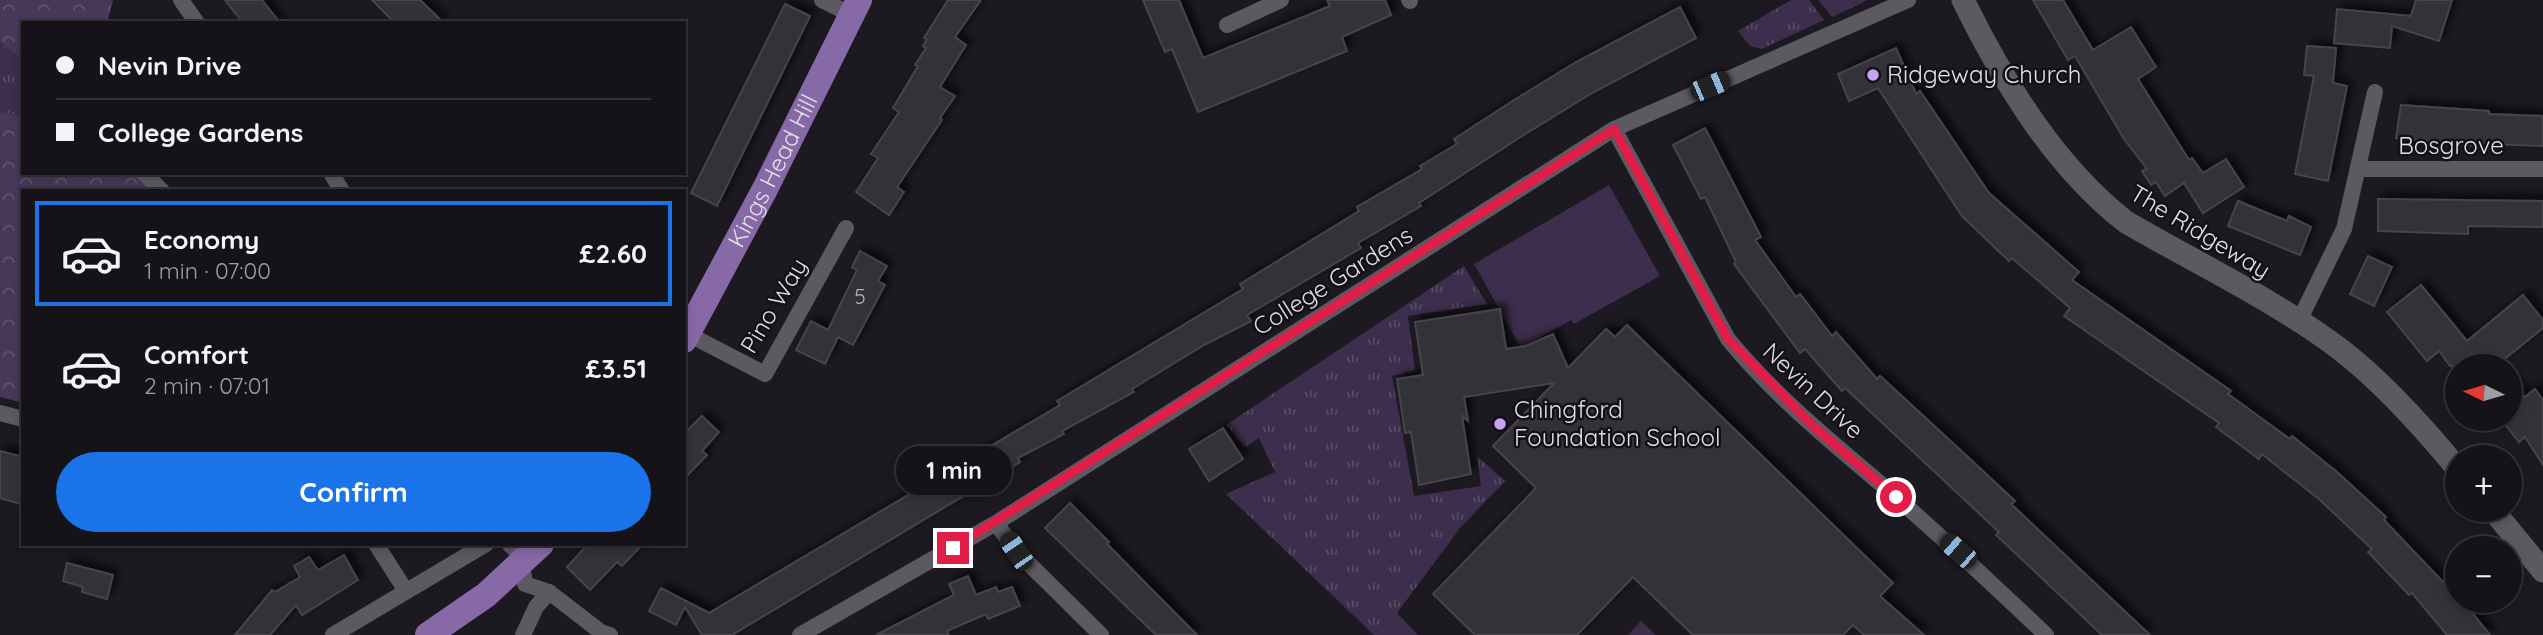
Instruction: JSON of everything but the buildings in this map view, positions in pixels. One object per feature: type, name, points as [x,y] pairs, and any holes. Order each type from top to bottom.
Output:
[{"type":"main road","name":"The Ridgeway","points":[[1963,0],[1990,55],[2055,150],[2104,205],[2126,222],[2299,321],[2357,363],[2445,455]]},
{"type":"main road","name":"Kings Head Hill","points":[[686,337],[765,190],[856,8]]},
{"type":"main road","points":[[2502,522],[2543,571]]},
{"type":"main road","points":[[428,635],[486,595],[525,553]]},
{"type":"street","points":[[181,0],[196,21]]},
{"type":"street","points":[[822,0],[856,8]]},
{"type":"street","points":[[1227,25],[1281,0]]},
{"type":"street","name":"College Gardens","points":[[800,635],[996,523],[1614,129],[1908,0]]},
{"type":"street","name":"Bosgrove","points":[[2299,321],[2344,229],[2375,92]]},
{"type":"street","name":"Nevin Drive","points":[[1614,129],[1728,339],[1812,425],[1958,551],[2046,635]]},
{"type":"street","name":"Bosgrove","points":[[2359,169],[2543,169]]},
{"type":"street","points":[[146,175],[160,189]]},
{"type":"street","name":"Pino Way","points":[[686,337],[765,374],[846,228]]},
{"type":"street","points":[[0,413],[21,418]]},
{"type":"street","points":[[996,523],[1016,551],[1101,635]]},
{"type":"street","points":[[377,546],[406,591]]},
{"type":"street","points":[[333,635],[483,546]]},
{"type":"street","points":[[525,553],[525,584],[549,592],[610,635]]},
{"type":"street","points":[[523,635],[536,607],[549,592]]},
{"type":"green space","points":[[0,0],[113,0],[108,21],[21,21],[21,58],[0,42]]},
{"type":"green space","points":[[1791,0],[1809,0],[1824,20],[1762,49],[1750,46],[1738,31]]},
{"type":"green space","points":[[1818,0],[1868,0],[1832,17]]},
{"type":"green space","points":[[0,42],[21,58],[21,116],[0,112]]},
{"type":"green space","points":[[0,112],[21,116],[21,175],[140,175],[150,189],[21,189],[21,402],[0,397]]},
{"type":"green space","points":[[1609,185],[1660,276],[1574,324],[1571,320],[1521,348],[1474,264]]},
{"type":"green space","points":[[1464,266],[1487,304],[1408,316],[1415,370],[1392,376],[1414,496],[1481,486],[1477,456],[1505,481],[1460,528],[1397,613],[1418,635],[1374,635],[1226,494],[1275,472],[1259,438],[1245,447],[1226,425]]},
{"type":"green space","points":[[1641,621],[1656,635],[1628,635]]},
{"type":"place","name":"Ridgeway Church","points":[[1873,75]]},
{"type":"place","name":"Chingford Foundation School","points":[[1500,424]]},
{"type":"route","points":[[953,548],[1614,129],[1728,339],[1812,425],[1896,497]]}]
